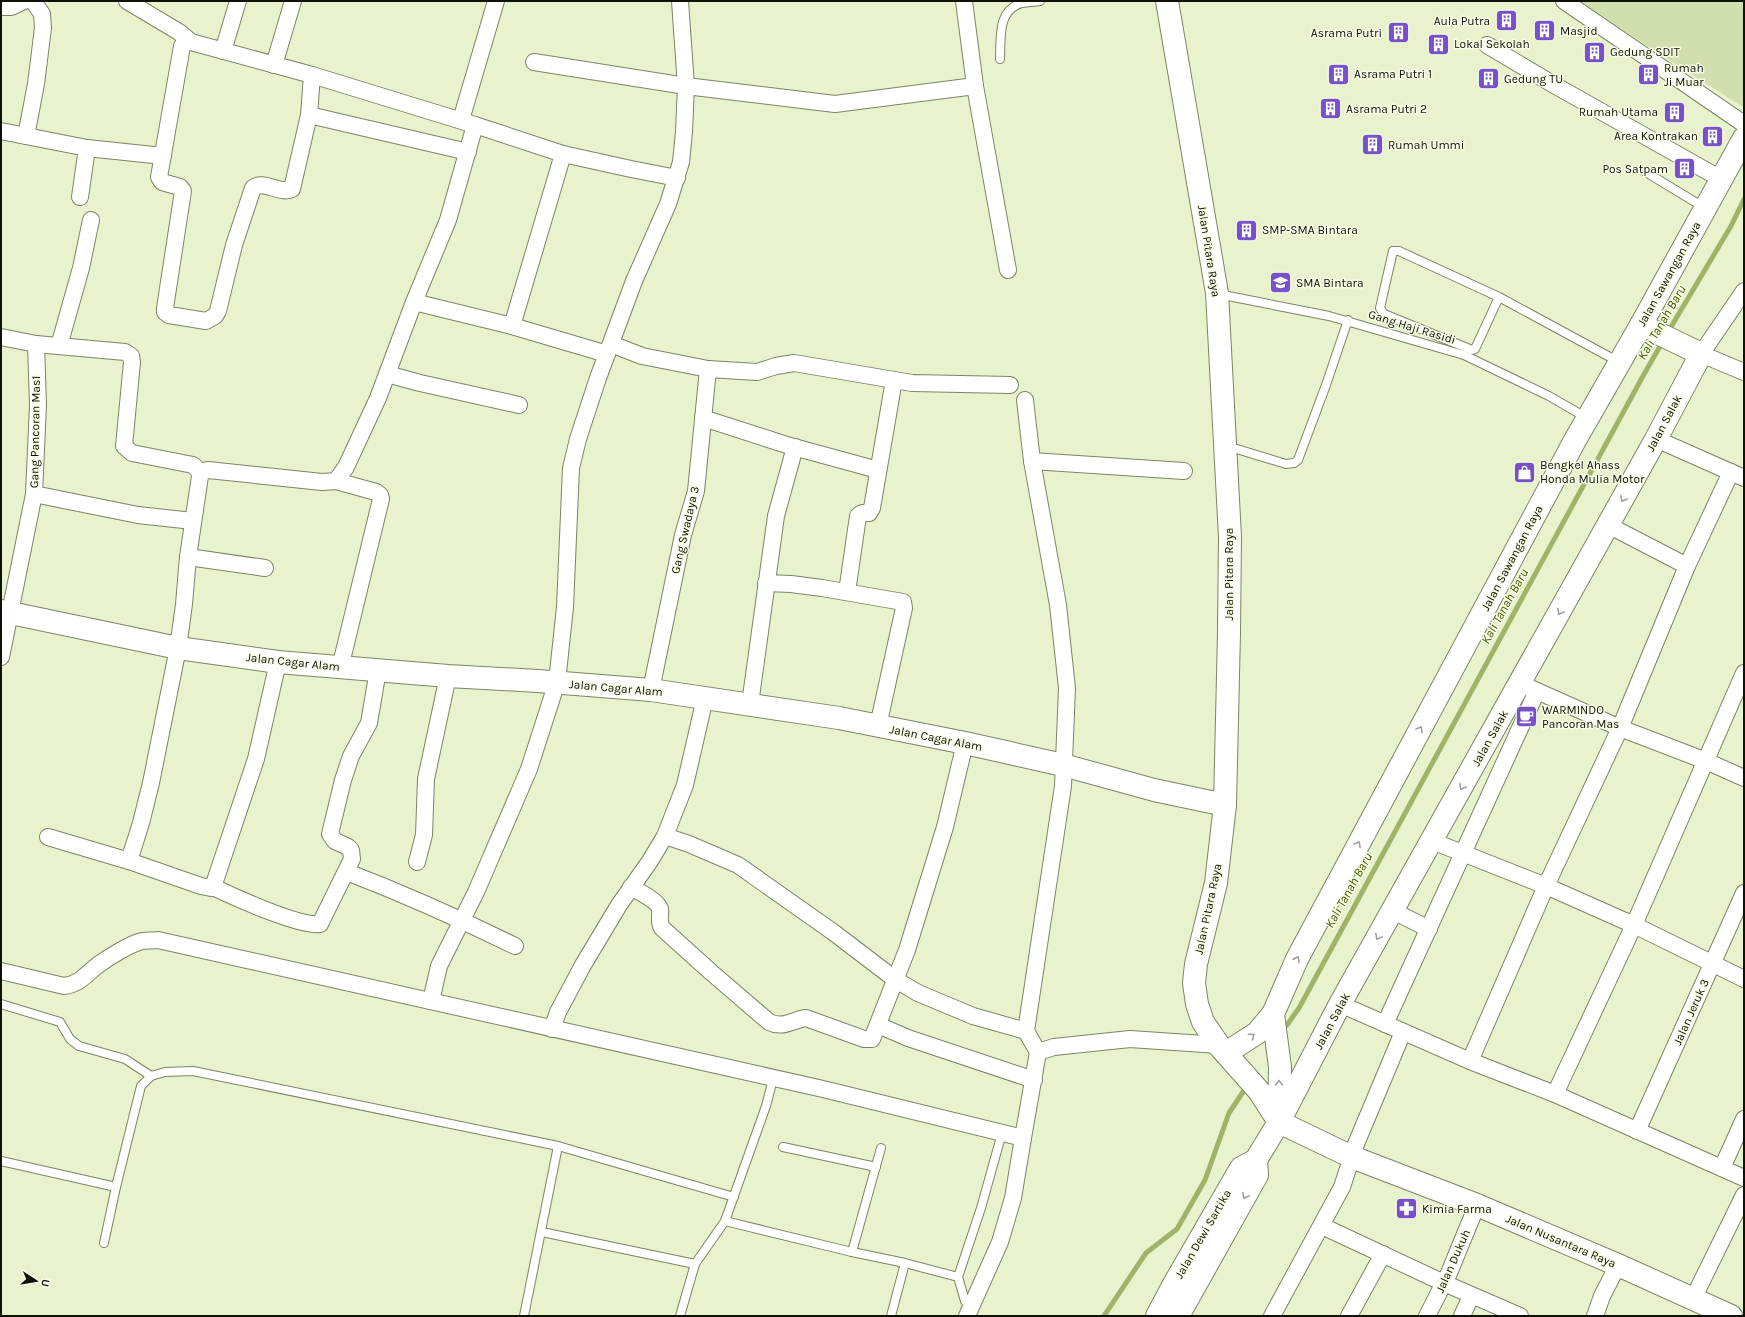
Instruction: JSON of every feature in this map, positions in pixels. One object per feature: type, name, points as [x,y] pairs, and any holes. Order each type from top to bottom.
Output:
[{"type":"main road","name":"Jalan Pitara Raya","points":[[1167,1],[1217,294],[1230,537],[1224,805],[1216,883],[1196,964],[1194,983],[1197,1004],[1204,1022],[1223,1049],[1259,1091],[1279,1122]]},
{"type":"main road","name":"Jalan Sawangan Raya","points":[[1273,1014],[1297,959],[1587,419],[1620,362],[1649,329],[1705,208],[1744,138]]},
{"type":"main road","points":[[1649,329],[1692,349]]},
{"type":"main road","name":"Jalan Salak","points":[[1279,1122],[1340,1004],[1432,841],[1529,688],[1608,525],[1656,439],[1692,349]]},
{"type":"main road","name":"Jalan Cagar Alam","points":[[6,612],[178,648],[278,662],[340,668],[557,682],[651,690],[839,718],[965,743],[1063,765],[1154,790],[1224,805]]},
{"type":"main road","points":[[1223,1049],[1257,1033],[1273,1014]]},
{"type":"main road","points":[[1273,1014],[1280,1067],[1279,1122]]},
{"type":"main road","name":"Jalan Nusantara Raya","points":[[1279,1122],[1352,1157],[1477,1206],[1618,1265],[1731,1316]]},
{"type":"main road","name":"Jalan Dewi Sartika","points":[[1157,1316],[1241,1168],[1256,1160],[1279,1122]]},
{"type":"main road","name":"Jalan Dewi Sartika","points":[[1178,1316],[1257,1175],[1256,1160]]},
{"type":"street","points":[[1,7],[12,7],[24,1]]},
{"type":"street","points":[[26,136],[36,84],[43,28],[42,14],[33,1]]},
{"type":"street","points":[[127,1],[179,32],[191,42]]},
{"type":"street","points":[[223,51],[238,1]]},
{"type":"street","points":[[274,65],[293,1]]},
{"type":"street","points":[[336,481],[346,467],[387,374],[414,302],[448,220],[468,152],[468,122],[496,1]]},
{"type":"street","points":[[431,1001],[439,966],[476,892],[529,769],[557,682],[565,607],[571,468],[578,439],[609,349],[634,281],[668,204],[677,178],[684,132],[686,86],[680,1]]},
{"type":"street","points":[[964,1],[975,86],[1008,270]]},
{"type":"street","points":[[1564,1],[1744,124]]},
{"type":"street","points":[[312,75],[309,115],[292,190],[283,191],[263,186],[256,186],[253,188],[234,245],[218,311],[215,316],[206,322],[169,315],[165,312],[183,190],[180,187],[164,184],[160,180],[162,156],[182,46],[186,42],[191,42],[312,75],[468,122],[563,154],[677,178]]},
{"type":"street","points":[[1487,45],[1556,86],[1721,179]]},
{"type":"street","points":[[534,62],[686,86],[835,104],[975,86]]},
{"type":"street","points":[[309,115],[468,152]]},
{"type":"street","points":[[1,131],[87,148],[162,156]]},
{"type":"street","points":[[80,197],[87,148]]},
{"type":"street","points":[[512,326],[563,154]]},
{"type":"street","points":[[59,346],[81,268],[91,220]]},
{"type":"street","points":[[1744,291],[1692,349],[1744,372]]},
{"type":"street","points":[[414,302],[609,349],[708,369],[757,372],[776,366],[794,363],[912,383],[1010,385]]},
{"type":"street","points":[[1,337],[36,344],[125,352],[131,356],[132,362],[124,446],[132,453],[193,465],[201,473]]},
{"type":"street","name":"Gang Pancoran Mas1","points":[[1,657],[6,612],[34,494],[38,405],[36,344]]},
{"type":"street","name":"Gang Swadaya 3","points":[[651,690],[683,535],[696,491],[708,369]]},
{"type":"street","points":[[387,374],[420,384],[519,405]]},
{"type":"street","points":[[847,592],[858,516],[859,514],[871,512],[894,380]]},
{"type":"street","points":[[966,1308],[1000,1242],[1013,1198],[1038,1052],[1026,1031],[1063,786],[1067,688],[1058,605],[1032,461],[1025,400]]},
{"type":"street","points":[[703,418],[796,447],[878,470]]},
{"type":"street","points":[[1470,1061],[1546,886],[1620,728],[1687,566],[1738,475],[1656,439]]},
{"type":"street","points":[[750,704],[776,516],[796,447]]},
{"type":"street","points":[[1032,461],[1184,471]]},
{"type":"street","points":[[129,861],[141,823],[151,783],[178,648],[185,597],[188,557],[201,473],[208,470],[322,482],[336,481],[376,492],[380,495],[381,499],[340,668]]},
{"type":"street","points":[[34,494],[138,515],[193,521]]},
{"type":"street","points":[[1608,525],[1687,566]]},
{"type":"street","points":[[188,557],[265,568]]},
{"type":"street","points":[[766,583],[791,584],[903,602],[904,604],[878,726]]},
{"type":"street","points":[[212,887],[256,759],[278,662]]},
{"type":"street","points":[[48,837],[129,861],[201,886],[212,887],[252,905],[310,925],[320,924],[324,920],[352,859],[351,850],[335,840],[330,834],[343,780],[351,756],[368,723],[378,670]]},
{"type":"street","points":[[1555,1094],[1634,925],[1744,673]]},
{"type":"street","points":[[417,862],[424,835],[426,779],[448,676]]},
{"type":"street","points":[[1385,1024],[1464,853],[1529,688],[1620,728],[1706,761],[1744,778]]},
{"type":"street","points":[[552,1029],[558,1012],[584,965],[631,887],[650,861],[665,836],[678,807],[685,785],[705,698]]},
{"type":"street","points":[[631,887],[657,904],[660,909],[659,923],[662,928],[769,1022],[780,1025],[797,1019],[806,1018],[869,1040],[872,1039],[907,950],[945,827],[965,743]]},
{"type":"street","points":[[665,836],[715,854],[738,865],[833,932],[896,980],[918,994],[973,1016],[1026,1031]]},
{"type":"street","points":[[1432,841],[1546,886],[1634,925],[1744,979]]},
{"type":"street","points":[[346,872],[462,919],[515,946]]},
{"type":"street","name":"Jalan Jeruk 3","points":[[1637,1131],[1744,893]]},
{"type":"street","points":[[1393,911],[1429,929]]},
{"type":"street","points":[[1,971],[64,986],[73,985],[98,965],[125,949],[141,941],[158,940],[773,1078],[1024,1138]]},
{"type":"street","points":[[1340,1004],[1470,1061],[1555,1094],[1744,1178]]},
{"type":"street","points":[[878,1025],[908,1038],[1034,1080]]},
{"type":"street","points":[[1272,1316],[1342,1187],[1356,1144],[1403,1032]]},
{"type":"street","points":[[1038,1052],[1054,1047],[1130,1039],[1223,1049]]},
{"type":"street","points":[[1722,1168],[1744,1119]]},
{"type":"street","points":[[1693,1299],[1744,1195]]},
{"type":"street","name":"Jalan Dukuh","points":[[1427,1316],[1444,1283],[1477,1206]]},
{"type":"street","points":[[1322,1226],[1471,1296],[1520,1316]]},
{"type":"street","points":[[1349,1316],[1383,1254]]},
{"type":"street","points":[[1594,1316],[1602,1296],[1618,1265]]},
{"type":"street","points":[[1462,1316],[1471,1296]]},
{"type":"lane","points":[[1000,58],[1001,25],[1008,10],[1022,3],[1040,1]]},
{"type":"lane","points":[[1644,171],[1705,208]]},
{"type":"lane","points":[[1499,297],[1475,348],[1472,350],[1384,314],[1380,308],[1393,251],[1399,251],[1499,297],[1620,362]]},
{"type":"lane","name":"Gang Haji Rasidi","points":[[1217,294],[1348,320],[1464,355],[1549,396],[1587,419]]},
{"type":"lane","points":[[1226,446],[1286,464],[1294,463],[1298,460],[1348,320]]},
{"type":"lane","points":[[1,1004],[60,1022],[74,1043],[79,1046],[125,1059],[151,1076]]},
{"type":"lane","points":[[104,1243],[141,1086],[151,1076],[165,1072],[193,1072],[558,1146],[734,1197]]},
{"type":"lane","points":[[680,1316],[695,1264],[725,1221],[766,1106],[773,1078]]},
{"type":"lane","points":[[966,1308],[958,1277],[981,1208],[1002,1133]]},
{"type":"lane","points":[[524,1316],[558,1146]]},
{"type":"lane","points":[[783,1147],[876,1167]]},
{"type":"lane","points":[[852,1252],[881,1148]]},
{"type":"lane","points":[[1,1162],[116,1187]]},
{"type":"lane","points":[[725,1221],[753,1229],[905,1263],[958,1277]]},
{"type":"lane","points":[[542,1232],[695,1264]]},
{"type":"lane","points":[[891,1316],[905,1263]]},
{"type":"green space","points":[[1577,1],[1744,1],[1743,107]]},
{"type":"waterway","name":"Kali Tanah Baru","points":[[1668,332],[1731,226],[1744,199]]},
{"type":"waterway","name":"Kali Tanah Baru","points":[[1287,1025],[1299,1008],[1663,341]]},
{"type":"waterway","name":"Kali Tanah Baru","points":[[1104,1316],[1146,1253],[1177,1229],[1205,1180],[1229,1113],[1247,1086]]},
{"type":"place","name":"Aula Putra","points":[[1506,21]]},
{"type":"place","name":"Masjid","points":[[1545,31]]},
{"type":"place","name":"Asrama Putri","points":[[1398,33]]},
{"type":"place","name":"Lokal Sekolah","points":[[1438,44]]},
{"type":"place","name":"Gedung SDIT","points":[[1594,52]]},
{"type":"place","name":"Asrama Putri 1","points":[[1338,74]]},
{"type":"place","name":"Rumah Ji Muar","points":[[1648,75]]},
{"type":"place","name":"Gedung TU","points":[[1489,79]]},
{"type":"place","name":"Asrama Putri 2","points":[[1331,109]]},
{"type":"place","name":"Rumah Utama","points":[[1674,112]]},
{"type":"place","name":"Area Kontrakan","points":[[1713,136]]},
{"type":"place","name":"Rumah Ummi","points":[[1372,145]]},
{"type":"place","name":"Pos Satpam","points":[[1684,169]]},
{"type":"place","name":"SMP-SMA Bintara","points":[[1246,230]]},
{"type":"place","name":"SMA Bintara","points":[[1281,283]]},
{"type":"place","name":"Bengkel Ahass Honda Mulia Motor","points":[[1524,472]]},
{"type":"place","name":"WARMINDO Pancoran Mas","points":[[1527,717]]},
{"type":"place","name":"Kimia Farma","points":[[1406,1209]]}]
